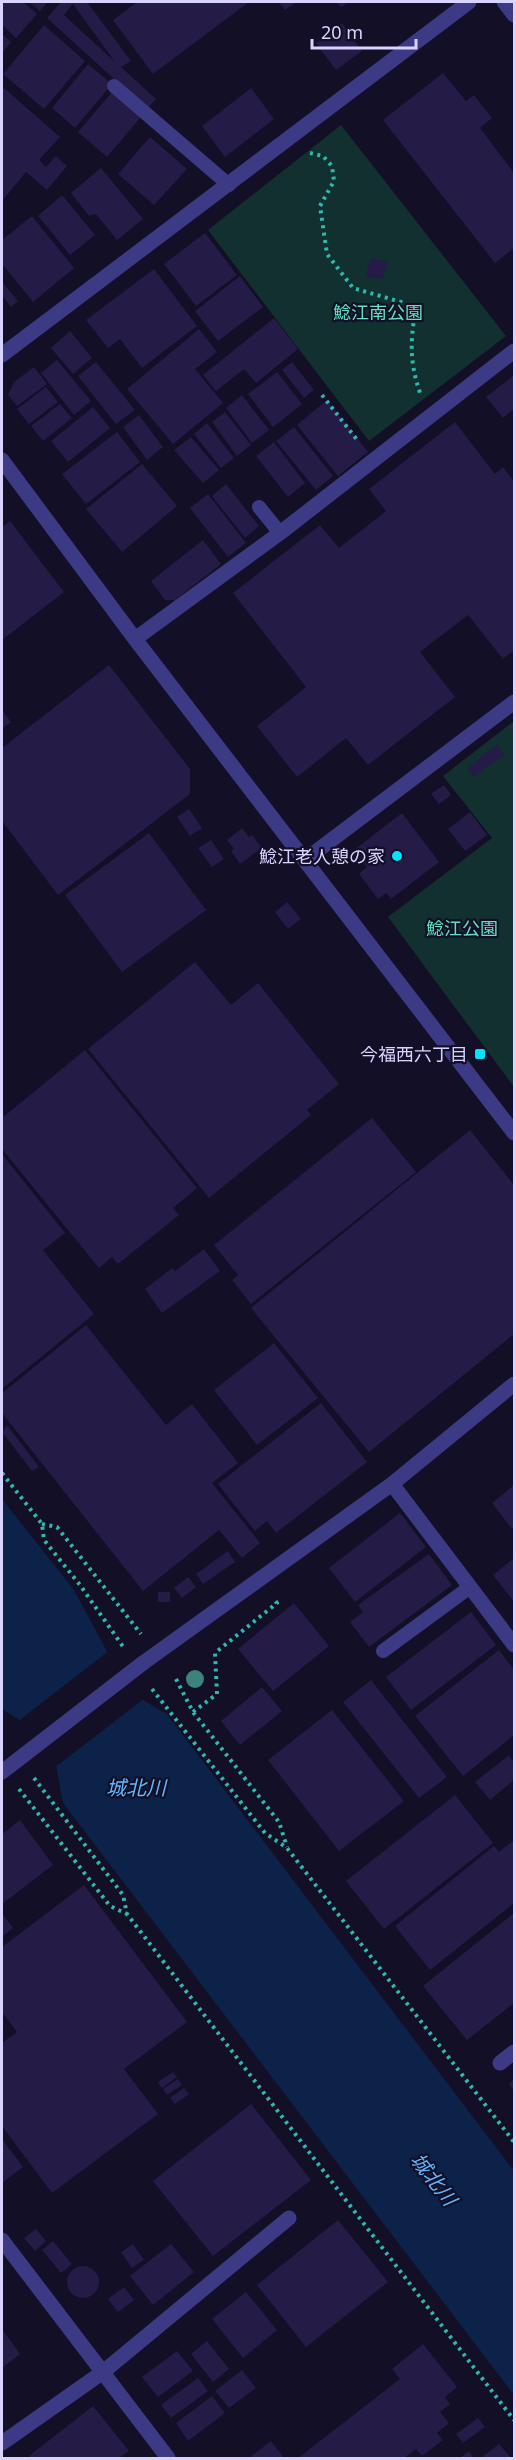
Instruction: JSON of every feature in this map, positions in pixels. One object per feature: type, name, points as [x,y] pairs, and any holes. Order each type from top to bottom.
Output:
[{"type":"street","points":[[2,355],[469,2]]},
{"type":"street","points":[[504,2],[514,15]]},
{"type":"street","points":[[135,639],[280,533],[514,351]]},
{"type":"street","points":[[2,460],[135,639],[514,1133]]},
{"type":"street","points":[[305,860],[514,702]]},
{"type":"street","points":[[2,1772],[143,1662],[392,1484],[514,1384]]},
{"type":"street","points":[[392,1484],[514,1644]]},
{"type":"street","points":[[500,2064],[514,2052]]},
{"type":"street","points":[[2,2443],[103,2372],[289,2218]]},
{"type":"street","points":[[2,2240],[168,2458]]},
{"type":"lane","points":[[114,86],[229,185]]},
{"type":"lane","points":[[259,507],[280,533]]},
{"type":"lane","points":[[383,1651],[470,1587]]},
{"type":"path","points":[[281,144],[323,156],[332,166],[334,181],[321,206],[323,237],[327,254],[339,272],[353,288],[402,302],[415,313],[411,360],[420,391],[431,415]]},
{"type":"path","points":[[322,395],[372,461]]},
{"type":"path","points":[[2,1473],[42,1524],[44,1540],[80,1585],[128,1654]]},
{"type":"path","points":[[42,1524],[57,1527],[148,1643]]},
{"type":"path","points":[[193,1712],[217,1694],[215,1653],[277,1603],[267,1591]]},
{"type":"path","points":[[176,1679],[193,1712],[279,1821],[287,1848]]},
{"type":"path","points":[[148,1683],[265,1833],[287,1848],[514,2142]]},
{"type":"path","points":[[38,1784],[123,1895],[127,1914],[514,2420]]},
{"type":"path","points":[[17,1786],[110,1906],[127,1914]]},
{"type":"green space","name":"鯰江南公園","points":[[341,125],[506,336],[369,441],[208,230]]},
{"type":"green space","name":"鯰江公園","points":[[514,721],[514,1087],[388,917],[492,838],[443,776]]},
{"type":"water","name":"城北川","points":[[2,1499],[74,1590],[109,1655],[143,1700],[167,1714],[514,2171],[514,2395],[63,1803],[56,1765],[21,1721],[2,1709]]},
{"type":"pier","points":[[110,1650],[145,1698],[54,1768],[17,1722]]},
{"type":"building","points":[[2,2],[23,2],[37,14],[16,38],[2,25]]},
{"type":"building","points":[[29,2],[48,2],[40,11]]},
{"type":"building","points":[[61,2],[87,2],[131,61],[121,67],[156,99],[147,109],[47,18]],"holes":[[[73,4],[115,62],[64,15]]]},
{"type":"building","points":[[137,2],[249,2],[153,74],[113,20]]},
{"type":"building","points":[[278,2],[297,2],[285,10]]},
{"type":"building","points":[[336,2],[349,2],[341,7]]},
{"type":"building","points":[[342,23],[362,51],[336,70],[316,43]]},
{"type":"building","points":[[44,25],[85,61],[44,109],[3,74]]},
{"type":"building","points":[[2,34],[11,42],[2,53]]},
{"type":"building","points":[[88,64],[112,84],[75,128],[52,108]]},
{"type":"building","points":[[443,73],[466,101],[474,95],[492,118],[480,128],[514,173],[514,248],[495,263],[383,120]]},
{"type":"building","points":[[4,88],[60,137],[39,160],[46,167],[56,156],[67,166],[47,190],[26,172],[2,201],[2,90]]},
{"type":"building","points":[[251,88],[274,119],[225,157],[202,126]]},
{"type":"building","points":[[112,92],[141,117],[107,157],[78,132]]},
{"type":"building","points":[[150,137],[187,169],[154,205],[118,174]]},
{"type":"building","points":[[101,168],[143,219],[117,240],[96,214],[89,216],[71,193]]},
{"type":"building","points":[[62,195],[95,235],[70,255],[38,216]]},
{"type":"building","points":[[32,216],[74,268],[33,302],[2,264],[2,240]]},
{"type":"building","points":[[205,233],[237,275],[196,306],[164,264]]},
{"type":"building","points":[[370,258],[388,262],[383,279],[366,276]]},
{"type":"building","points":[[154,269],[197,326],[142,368],[120,339],[108,348],[86,320]]},
{"type":"building","points":[[240,276],[263,307],[218,341],[195,311]]},
{"type":"building","points":[[3,283],[18,301],[11,307],[2,295]]},
{"type":"building","points":[[274,318],[298,349],[256,383],[244,369],[216,391],[203,375]]},
{"type":"building","points":[[199,329],[217,352],[195,369],[223,403],[173,444],[127,389]]},
{"type":"building","points":[[70,331],[92,358],[73,374],[51,348]]},
{"type":"building","points":[[57,360],[91,401],[74,415],[41,373]]},
{"type":"building","points":[[96,362],[135,410],[116,424],[78,376]]},
{"type":"building","points":[[292,362],[314,390],[304,398],[282,370]]},
{"type":"building","points":[[34,367],[47,384],[17,406],[8,395],[14,382]]},
{"type":"building","points":[[277,372],[302,404],[273,427],[248,394]]},
{"type":"building","points":[[514,375],[514,409],[503,418],[486,397]]},
{"type":"building","points":[[46,387],[58,402],[29,424],[17,409]]},
{"type":"building","points":[[242,395],[269,430],[252,443],[226,408]]},
{"type":"building","points":[[327,400],[368,452],[338,476],[297,425]]},
{"type":"building","points":[[60,404],[72,418],[43,441],[31,426]]},
{"type":"building","points":[[93,407],[110,428],[68,462],[51,441]]},
{"type":"building","points":[[225,412],[251,445],[237,456],[212,422]]},
{"type":"building","points":[[139,415],[163,447],[147,460],[123,427]]},
{"type":"building","points":[[455,422],[495,474],[503,467],[514,482],[514,650],[503,659],[468,615],[420,652],[455,697],[368,765],[346,738],[297,777],[257,726],[306,687],[233,593],[320,525],[339,548],[386,511],[369,489]]},
{"type":"building","points":[[207,423],[234,458],[221,468],[194,434]]},
{"type":"building","points":[[294,427],[333,476],[316,490],[276,441]]},
{"type":"building","points":[[117,432],[140,462],[86,504],[62,474]]},
{"type":"building","points":[[191,437],[219,470],[203,483],[174,450]]},
{"type":"building","points":[[274,442],[305,483],[288,497],[256,456]]},
{"type":"building","points":[[142,464],[177,506],[122,552],[86,509]]},
{"type":"building","points":[[226,484],[259,526],[245,538],[212,496]]},
{"type":"building","points":[[208,494],[246,543],[228,557],[190,508]]},
{"type":"building","points":[[10,521],[64,592],[2,640],[2,527]]},
{"type":"building","points":[[203,540],[221,564],[175,600],[165,600],[151,581]]},
{"type":"building","points":[[109,665],[190,769],[190,794],[58,895],[2,821],[2,748]]},
{"type":"building","points":[[2,710],[11,722],[2,729]]},
{"type":"building","points":[[497,745],[504,755],[474,777],[467,768]]},
{"type":"building","points":[[444,785],[451,795],[439,804],[431,794]]},
{"type":"building","points":[[189,809],[202,828],[190,836],[177,817]]},
{"type":"building","points":[[470,812],[487,835],[465,851],[448,829]]},
{"type":"building","name":"鯰江老人憩の家","points":[[402,813],[439,862],[391,899],[386,893],[378,899],[359,874],[367,867],[354,850]]},
{"type":"building","points":[[242,828],[249,837],[252,835],[262,848],[240,864],[231,851],[234,849],[227,840]]},
{"type":"building","points":[[149,833],[206,910],[122,972],[65,895]]},
{"type":"building","points":[[211,840],[224,859],[212,867],[198,848]]},
{"type":"building","points":[[287,902],[301,919],[288,929],[275,912]]},
{"type":"building","points":[[195,962],[231,1005],[258,983],[339,1084],[307,1110],[311,1115],[209,1198],[88,1049]]},
{"type":"building","points":[[85,1050],[197,1188],[173,1208],[179,1215],[118,1264],[112,1257],[99,1268],[2,1149],[2,1118]]},
{"type":"building","points":[[372,1118],[416,1172],[251,1304],[232,1280],[238,1275],[214,1245]]},
{"type":"building","points":[[470,1130],[514,1185],[514,1334],[369,1452],[251,1308]]},
{"type":"building","points":[[2,1154],[65,1233],[43,1250],[94,1314],[2,1389]]},
{"type":"building","points":[[204,1249],[220,1271],[162,1313],[145,1289],[172,1268],[175,1271]]},
{"type":"building","points":[[86,1325],[166,1425],[192,1404],[238,1463],[212,1483],[260,1543],[242,1558],[219,1530],[143,1591],[2,1413],[2,1393]]},
{"type":"building","points":[[274,1343],[318,1398],[257,1445],[214,1390]]},
{"type":"building","points":[[321,1403],[367,1462],[276,1533],[267,1521],[255,1531],[218,1484]]},
{"type":"building","points":[[7,1425],[39,1467],[32,1471],[2,1432]]},
{"type":"building","points":[[514,1485],[514,1527],[512,1529],[492,1503]]},
{"type":"building","points":[[400,1513],[426,1547],[355,1602],[329,1568]]},
{"type":"building","points":[[228,1551],[235,1562],[203,1584],[196,1574]]},
{"type":"building","points":[[429,1554],[452,1585],[369,1647],[350,1622],[363,1612],[358,1605]]},
{"type":"building","points":[[514,1558],[514,1602],[493,1575]]},
{"type":"building","points":[[188,1577],[196,1587],[182,1598],[174,1588]]},
{"type":"building","points":[[158,1592],[170,1592],[170,1602],[158,1602]]},
{"type":"building","points":[[294,1603],[329,1646],[273,1691],[238,1649]]},
{"type":"building","points":[[471,1612],[496,1645],[411,1710],[386,1677]]},
{"type":"building","points":[[499,1650],[514,1670],[514,1735],[463,1776],[415,1716]]},
{"type":"building","points":[[371,1680],[447,1777],[419,1798],[343,1702]]},
{"type":"building","points":[[262,1687],[282,1711],[240,1745],[221,1721]]},
{"type":"building","points":[[332,1710],[404,1801],[339,1851],[268,1760]]},
{"type":"building","points":[[509,1755],[514,1763],[514,1780],[490,1800],[475,1782]]},
{"type":"building","points":[[455,1795],[493,1843],[384,1929],[346,1881]]},
{"type":"building","points":[[20,1820],[53,1865],[2,1904],[2,1834]]},
{"type":"building","points":[[514,1840],[514,1903],[430,1970],[395,1926],[494,1846],[499,1852]]},
{"type":"building","points":[[84,1885],[187,2022],[124,2069],[158,2114],[52,2193],[2,2126],[2,2043],[17,2032],[2,2012],[2,1947]]},
{"type":"building","points":[[2,1913],[13,1928],[2,1937]]},
{"type":"building","points":[[514,1913],[514,2003],[467,2040],[423,1986]]},
{"type":"building","points":[[173,2072],[177,2077],[162,2088],[158,2082]]},
{"type":"building","points":[[178,2079],[182,2085],[167,2095],[163,2089]]},
{"type":"building","points":[[514,2079],[514,2091],[509,2084]]},
{"type":"building","points":[[184,2088],[189,2094],[175,2104],[170,2098]]},
{"type":"building","points":[[251,2104],[311,2180],[213,2256],[153,2181]]},
{"type":"building","points":[[2,2139],[23,2167],[2,2183]]},
{"type":"building","points":[[338,2220],[388,2282],[306,2347],[257,2285]]},
{"type":"building","points":[[36,2229],[46,2241],[35,2251],[24,2238]]},
{"type":"building","points":[[53,2241],[72,2264],[61,2273],[42,2250]]},
{"type":"building","points":[[133,2244],[144,2260],[132,2268],[121,2252]]},
{"type":"building","points":[[171,2244],[194,2272],[153,2305],[130,2276]]},
{"type":"building","points":[[83,2266],[95,2270],[99,2282],[95,2294],[83,2298],[71,2294],[67,2282],[71,2270]]},
{"type":"building","points":[[124,2287],[134,2300],[118,2312],[108,2299]]},
{"type":"building","points":[[246,2292],[277,2330],[243,2358],[212,2319]]},
{"type":"building","points":[[2,2329],[20,2354],[2,2368]]},
{"type":"building","points":[[207,2341],[229,2369],[213,2382],[191,2354]]},
{"type":"building","points":[[423,2344],[457,2387],[445,2397],[450,2404],[440,2412],[449,2423],[437,2433],[443,2440],[422,2456],[416,2449],[404,2458],[298,2458],[400,2379],[392,2369]]},
{"type":"building","points":[[177,2351],[193,2371],[158,2397],[142,2377]]},
{"type":"building","points":[[242,2370],[256,2388],[229,2408],[215,2391]]},
{"type":"building","points":[[198,2378],[208,2391],[171,2418],[161,2405]]},
{"type":"building","points":[[212,2396],[225,2413],[188,2441],[176,2423]]},
{"type":"building","points":[[93,2406],[129,2451],[119,2458],[31,2458],[29,2456]]},
{"type":"building","points":[[478,2418],[485,2427],[463,2443],[456,2434]]},
{"type":"building","points":[[271,2441],[284,2458],[249,2458]]},
{"type":"building","points":[[499,2444],[511,2458],[481,2458]]},
{"type":"building","points":[[469,2451],[473,2457],[460,2458]]},
{"type":"place","name":"鯰江老人憩の家","points":[[397,856]]},
{"type":"place","name":"今福西六丁目","points":[[480,1054]]}]
